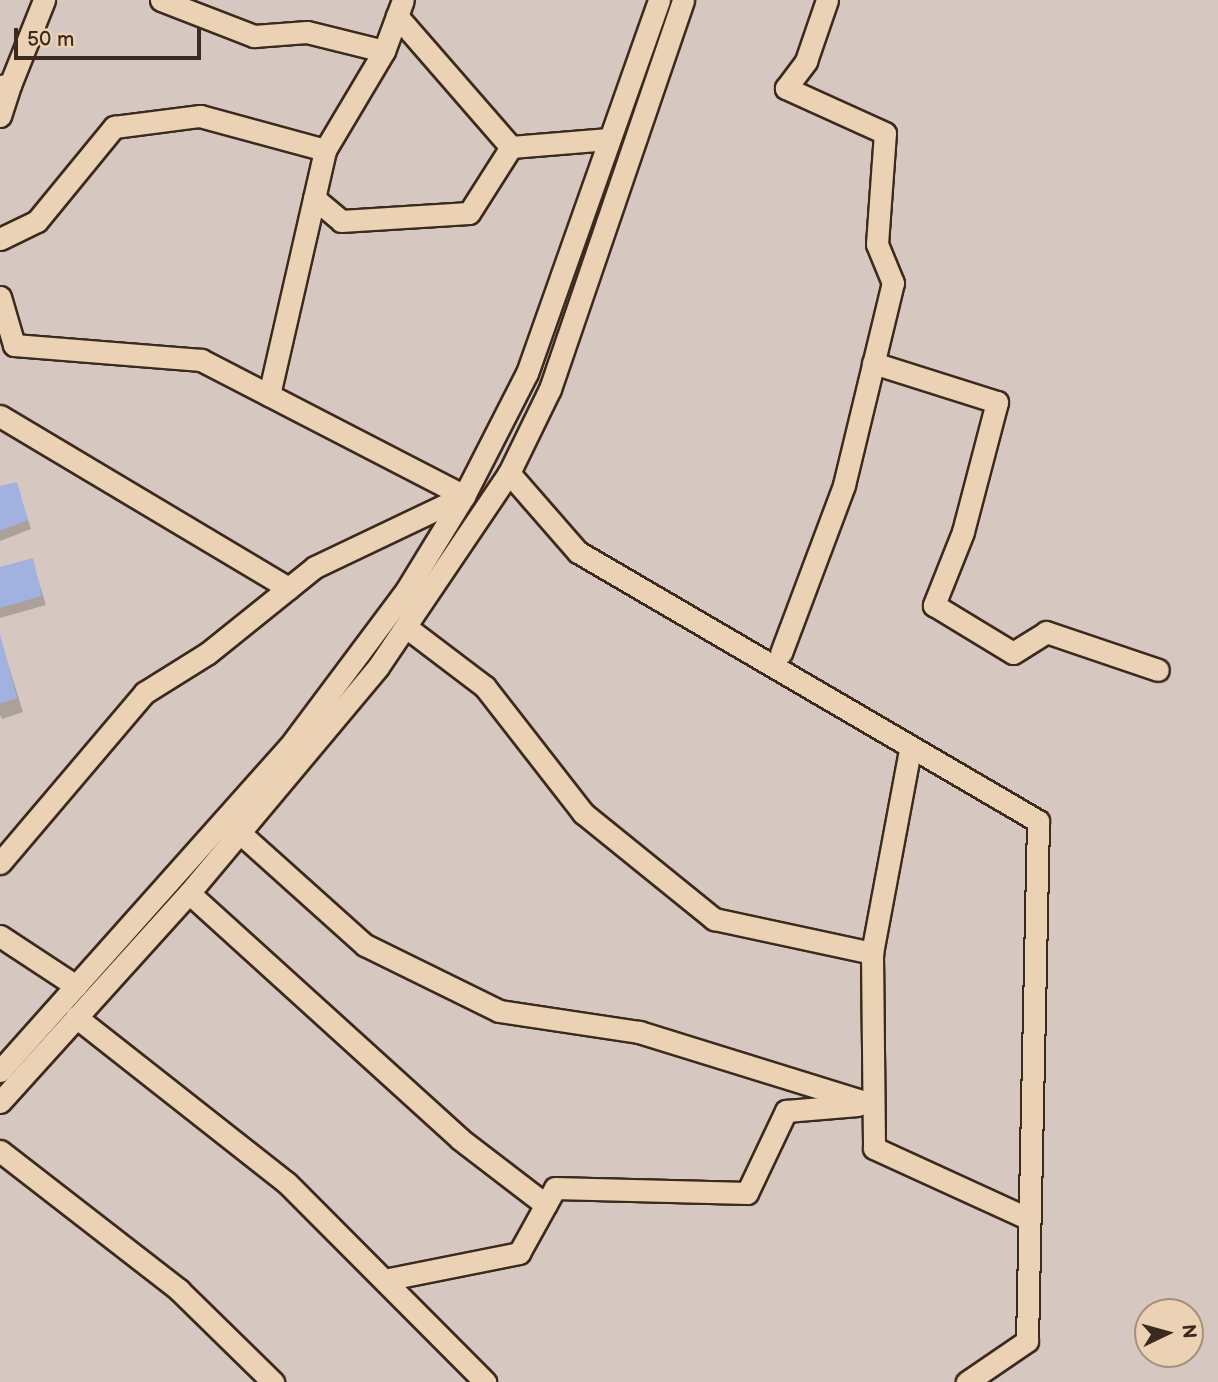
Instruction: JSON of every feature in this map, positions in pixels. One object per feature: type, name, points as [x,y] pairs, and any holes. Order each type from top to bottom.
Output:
[{"type":"street","points":[[0,116],[5,86],[44,0]]},
{"type":"street","points":[[161,0],[254,36],[307,32],[384,51]]},
{"type":"street","points":[[0,1071],[289,747],[407,589],[464,496],[527,373],[659,0]]},
{"type":"street","points":[[0,1102],[240,833],[406,626],[509,474],[550,389],[682,0]]},
{"type":"street","points":[[781,653],[844,485],[893,283],[877,244],[885,133],[786,88],[806,61],[827,0]]},
{"type":"street","points":[[269,395],[325,150],[384,51],[400,8]]},
{"type":"street","points":[[400,8],[511,147]]},
{"type":"street","points":[[0,239],[37,221],[114,127],[200,116],[325,150]]},
{"type":"street","points":[[511,147],[609,139]]},
{"type":"street","points":[[314,198],[341,221],[469,213],[511,147]]},
{"type":"street","points":[[0,297],[4,337],[14,345],[201,360],[464,496]]},
{"type":"street","points":[[873,363],[997,402],[962,532],[934,605],[1013,653],[1046,632],[1158,670]]},
{"type":"street","points":[[0,416],[289,588]]},
{"type":"street","points":[[509,474],[578,552],[910,749],[1038,821],[1027,1218],[1027,1341],[967,1382]]},
{"type":"street","points":[[0,863],[144,693],[208,653],[314,567],[464,496]]},
{"type":"street","points":[[406,626],[485,687],[583,813],[715,919],[872,953]]},
{"type":"street","points":[[910,749],[872,953],[871,1104],[874,1148],[1027,1218]]},
{"type":"street","points":[[240,833],[365,945],[499,1011],[639,1032],[871,1104]]},
{"type":"street","points":[[188,893],[460,1139],[546,1205]]},
{"type":"street","points":[[0,936],[76,986]]},
{"type":"street","points":[[76,1017],[287,1183],[485,1382]]},
{"type":"street","points":[[384,1280],[519,1253],[555,1188],[747,1193],[786,1111],[871,1104]]},
{"type":"street","points":[[0,1151],[179,1290],[273,1382]]},
{"type":"building","points":[[17,482],[28,520],[0,531],[0,486]]},
{"type":"building","points":[[33,558],[42,596],[0,608],[0,567]]},
{"type":"building","points":[[0,634],[17,698],[0,704]]}]
